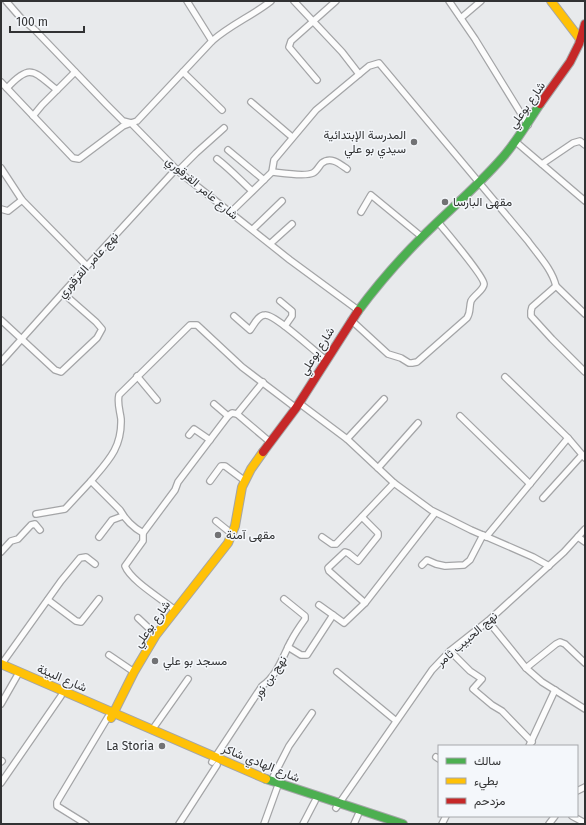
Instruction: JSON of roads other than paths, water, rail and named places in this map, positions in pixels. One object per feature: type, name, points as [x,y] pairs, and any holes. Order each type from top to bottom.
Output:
[{"type":"street","name":"شارع عامر القرقوري","points":[[6,1],[115,114],[124,121],[131,123],[177,170],[358,310]]},
{"type":"street","points":[[187,1],[212,41]]},
{"type":"street","points":[[1,82],[73,158],[79,159],[123,126],[137,120],[142,116],[212,41],[227,28],[259,10],[271,1]]},
{"type":"street","points":[[294,1],[342,52],[359,74]]},
{"type":"street","points":[[317,80],[289,47],[291,41],[336,1]]},
{"type":"street","points":[[449,1],[528,125]]},
{"type":"street","points":[[461,18],[481,1]]},
{"type":"street","points":[[551,1],[581,44]]},
{"type":"street","name":"شارع بوعلي","points":[[111,716],[134,672],[156,635],[228,543],[232,534],[240,493],[251,469],[297,405],[351,320],[381,280],[422,237],[479,183],[516,142],[581,44],[585,24]]},
{"type":"street","points":[[231,212],[272,172],[274,160],[316,110],[359,74],[374,64],[379,63],[528,241],[549,269],[555,279],[556,286],[585,314]]},
{"type":"street","points":[[7,88],[23,74],[34,72],[43,77],[57,90]]},
{"type":"street","points":[[33,116],[75,72]]},
{"type":"street","points":[[183,72],[222,110]]},
{"type":"street","points":[[251,102],[292,137]]},
{"type":"street","name":"نهج عامر القرقوري","points":[[1,362],[86,266],[177,170],[224,128]]},
{"type":"street","points":[[516,142],[585,201]]},
{"type":"street","points":[[542,164],[573,143],[580,142],[585,146]]},
{"type":"street","points":[[228,150],[264,180]]},
{"type":"street","points":[[217,159],[252,191]]},
{"type":"street","points":[[272,172],[304,175],[313,173],[322,163],[327,160],[334,161],[347,169]]},
{"type":"street","points":[[1,168],[22,200],[86,266]]},
{"type":"street","points":[[361,212],[371,195],[422,237]]},
{"type":"street","points":[[1,209],[8,211],[22,200]]},
{"type":"street","points":[[253,229],[282,201]]},
{"type":"street","points":[[351,320],[388,354],[412,363],[417,362],[466,318],[470,311],[472,299],[483,286],[484,282],[478,271],[438,222]]},
{"type":"street","points":[[271,243],[292,224]]},
{"type":"street","points":[[556,286],[532,307],[532,316],[552,339],[585,372]]},
{"type":"street","points":[[1,320],[22,338],[50,366],[61,372],[97,338],[102,329],[101,326],[63,293]]},
{"type":"street","points":[[280,301],[292,311],[292,316],[285,326]]},
{"type":"street","points":[[234,316],[250,330],[260,316],[265,314],[270,315],[326,360]]},
{"type":"street","points":[[36,514],[65,509],[91,481],[116,449],[120,439],[121,428],[118,399],[119,395],[190,325],[197,325],[242,367],[347,439],[394,483],[435,513],[533,557],[549,566]]},
{"type":"street","points":[[137,376],[157,400]]},
{"type":"street","points":[[505,376],[568,438],[584,457],[543,498]]},
{"type":"street","points":[[237,414],[263,382]]},
{"type":"street","points":[[347,439],[384,399]]},
{"type":"street","points":[[214,404],[228,416]]},
{"type":"street","points":[[176,610],[141,584],[127,571],[125,566],[143,541],[143,533],[176,490],[178,482],[228,416],[232,413],[237,414],[270,442]]},
{"type":"street","points":[[460,416],[530,484]]},
{"type":"street","points":[[378,468],[418,423]]},
{"type":"street","points":[[189,435],[194,429],[210,440]]},
{"type":"street","points":[[422,565],[427,560],[446,566],[464,565],[470,560],[484,536],[568,438]]},
{"type":"street","points":[[210,481],[221,466],[225,466],[245,481]]},
{"type":"street","points":[[91,481],[120,510],[123,516],[143,533]]},
{"type":"street","points":[[322,537],[332,544],[336,544],[394,483]]},
{"type":"street","points":[[320,605],[344,623],[365,603],[435,513]]},
{"type":"street","points":[[98,537],[112,520],[123,516]]},
{"type":"street","points":[[362,517],[378,532],[378,536],[358,561],[345,552],[328,568],[329,571],[365,603]]},
{"type":"street","points":[[216,521],[232,534]]},
{"type":"street","points":[[1,552],[11,542],[18,539],[31,525],[35,524],[40,530]]},
{"type":"street","name":"نهج الحبيب ثامر","points":[[337,806],[432,670],[450,651],[488,621],[549,566],[585,529]]},
{"type":"street","points":[[578,537],[585,542]]},
{"type":"street","points":[[1,664],[61,581],[80,558],[86,557],[95,564]]},
{"type":"street","points":[[48,600],[76,621],[81,622],[99,599]]},
{"type":"street","name":"نهج بن نور","points":[[179,824],[262,686],[269,682],[305,619],[305,616],[284,599]]},
{"type":"street","points":[[288,647],[301,655],[307,655],[333,615]]},
{"type":"street","points":[[138,618],[156,635]]},
{"type":"street","points":[[488,621],[526,668],[542,682],[585,709]]},
{"type":"street","points":[[526,668],[560,642],[565,644],[585,663]]},
{"type":"street","points":[[450,651],[470,671],[482,679],[473,689],[492,705],[502,711],[530,744],[555,690]]},
{"type":"street","points":[[109,655],[134,672]]},
{"type":"street","name":"شارع البيئة","points":[[1,664],[61,696],[111,716]]},
{"type":"street","name":"شارع البيئة","points":[[1,670],[38,683],[111,716]]},
{"type":"street","points":[[337,672],[396,720]]},
{"type":"street","points":[[1,704],[17,676]]},
{"type":"street","points":[[152,730],[188,679]]},
{"type":"street","points":[[1,783],[61,696]]},
{"type":"street","points":[[264,824],[289,746],[312,712]]},
{"type":"street","points":[[86,824],[57,806],[57,802],[111,716]]},
{"type":"street","name":"شارع الهادي شاكر","points":[[111,716],[215,762],[315,801],[403,824]]},
{"type":"street","name":"شارع الهادي شاكر","points":[[111,716],[152,730],[215,762]]},
{"type":"street","name":"شارع الهادي شاكر","points":[[276,785],[337,806],[358,815],[389,824]]},
{"type":"street","points":[[303,824],[315,801]]},
{"type":"street","points":[[354,824],[358,815]]},
{"type":"street","points":[[574,817],[585,823]]},
{"type":"place","name":"المدرسة الإبتدائية سيدي بو علي","points":[[414,142]]},
{"type":"place","name":"مقهى البارسا","points":[[445,202]]},
{"type":"place","name":"مقهى آمنة","points":[[218,535]]},
{"type":"place","name":"مسجد بو علي","points":[[155,661]]},
{"type":"place","name":"La Storia","points":[[162,746]]}]
